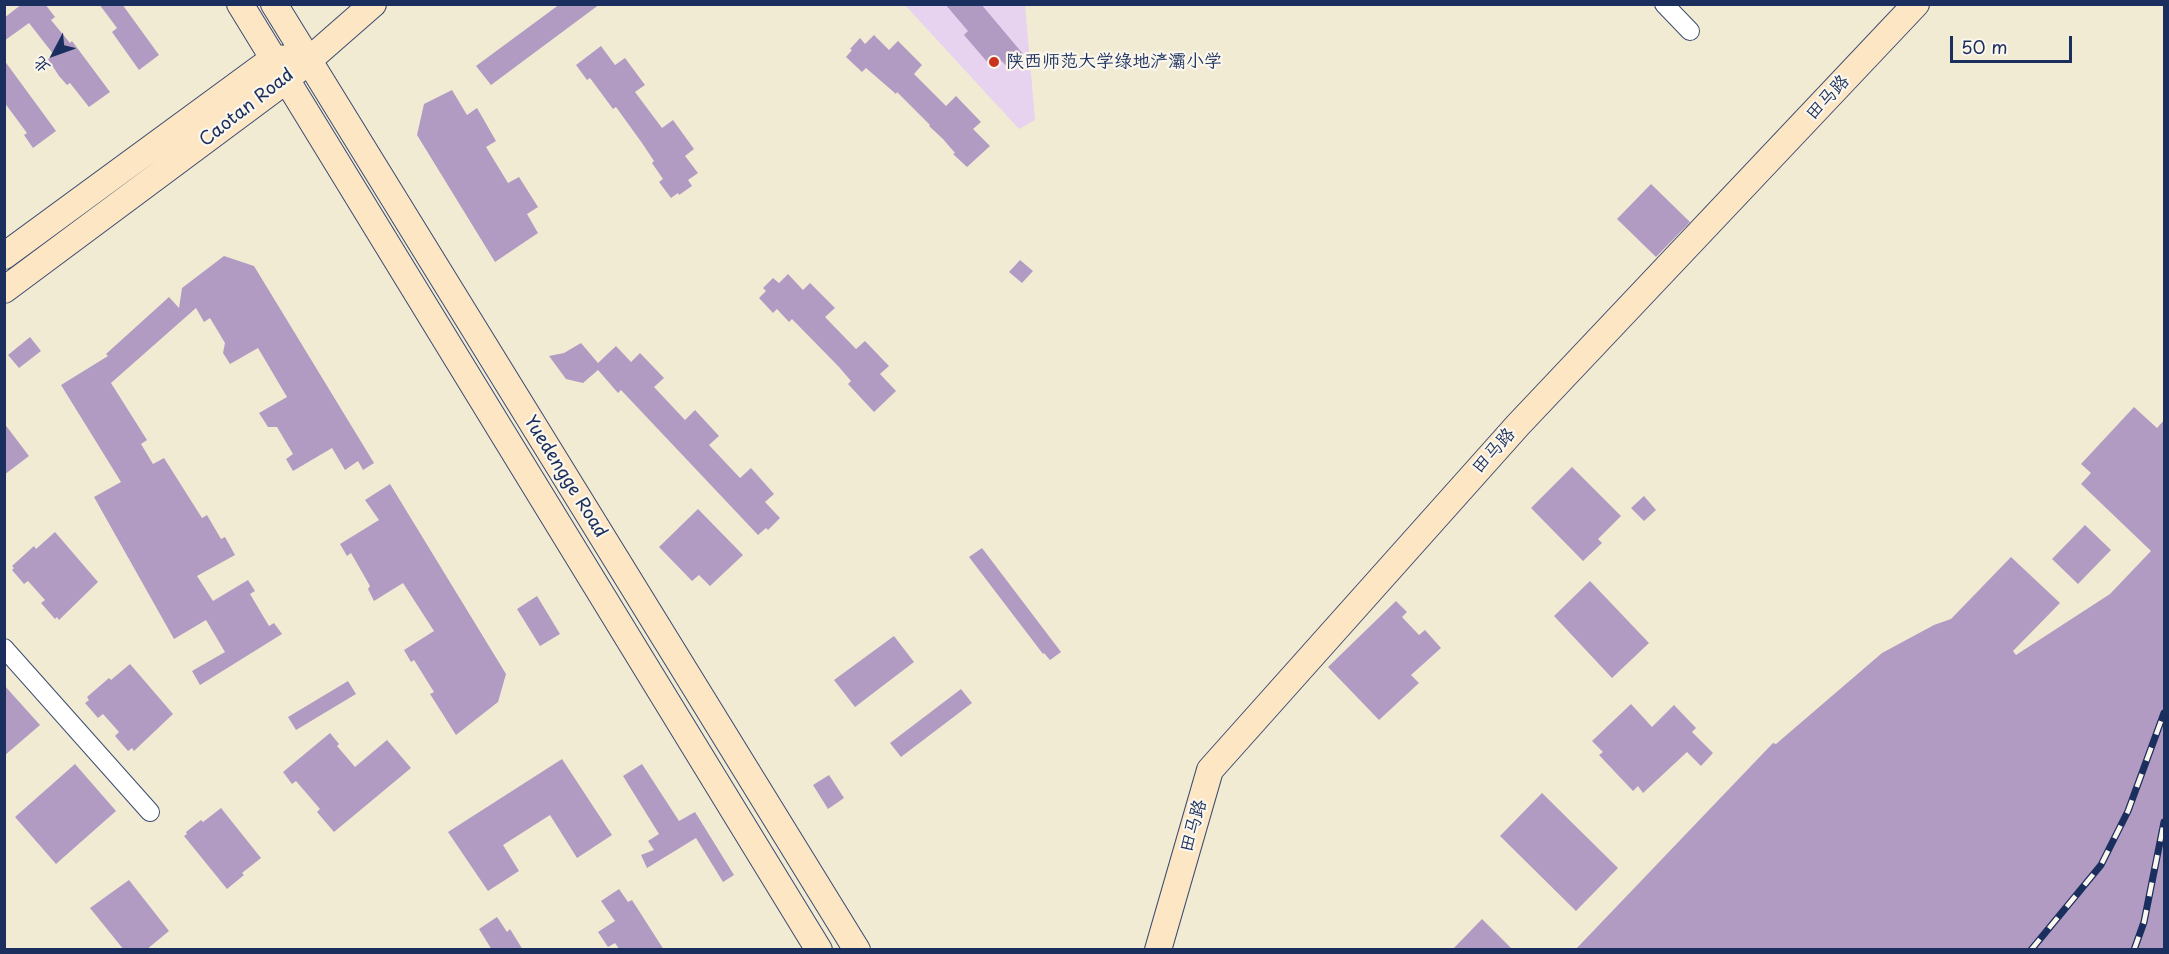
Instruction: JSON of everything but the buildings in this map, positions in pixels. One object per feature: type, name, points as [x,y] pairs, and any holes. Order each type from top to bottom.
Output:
[{"type":"main road","name":"Yuedengge Road","points":[[240,4],[274,58],[285,81],[819,950]]},
{"type":"main road","name":"Yuedengge Road","points":[[274,4],[857,950]]},
{"type":"main road","points":[[308,59],[373,4]]},
{"type":"main road","name":"田马路","points":[[1158,950],[1210,770],[1518,424],[1916,4]]},
{"type":"main road","name":"Caotan Road","points":[[4,256],[274,58],[308,59]]},
{"type":"main road","name":"Caotan Road","points":[[4,290],[285,81],[308,59]]},
{"type":"street","points":[[1664,4],[1690,31]]},
{"type":"street","points":[[4,648],[150,812]]},
{"type":"shaded area","name":"陕西师范大学绿地浐灞小学","points":[[905,5],[1025,5],[1035,120],[1019,129]]},
{"type":"railway","points":[[2031,950],[2101,865],[2128,811],[2164,713]]},
{"type":"railway","points":[[2134,950],[2144,922],[2164,822]]},
{"type":"place","name":"陕西师范大学绿地浐灞小学","points":[[994,62]]}]
